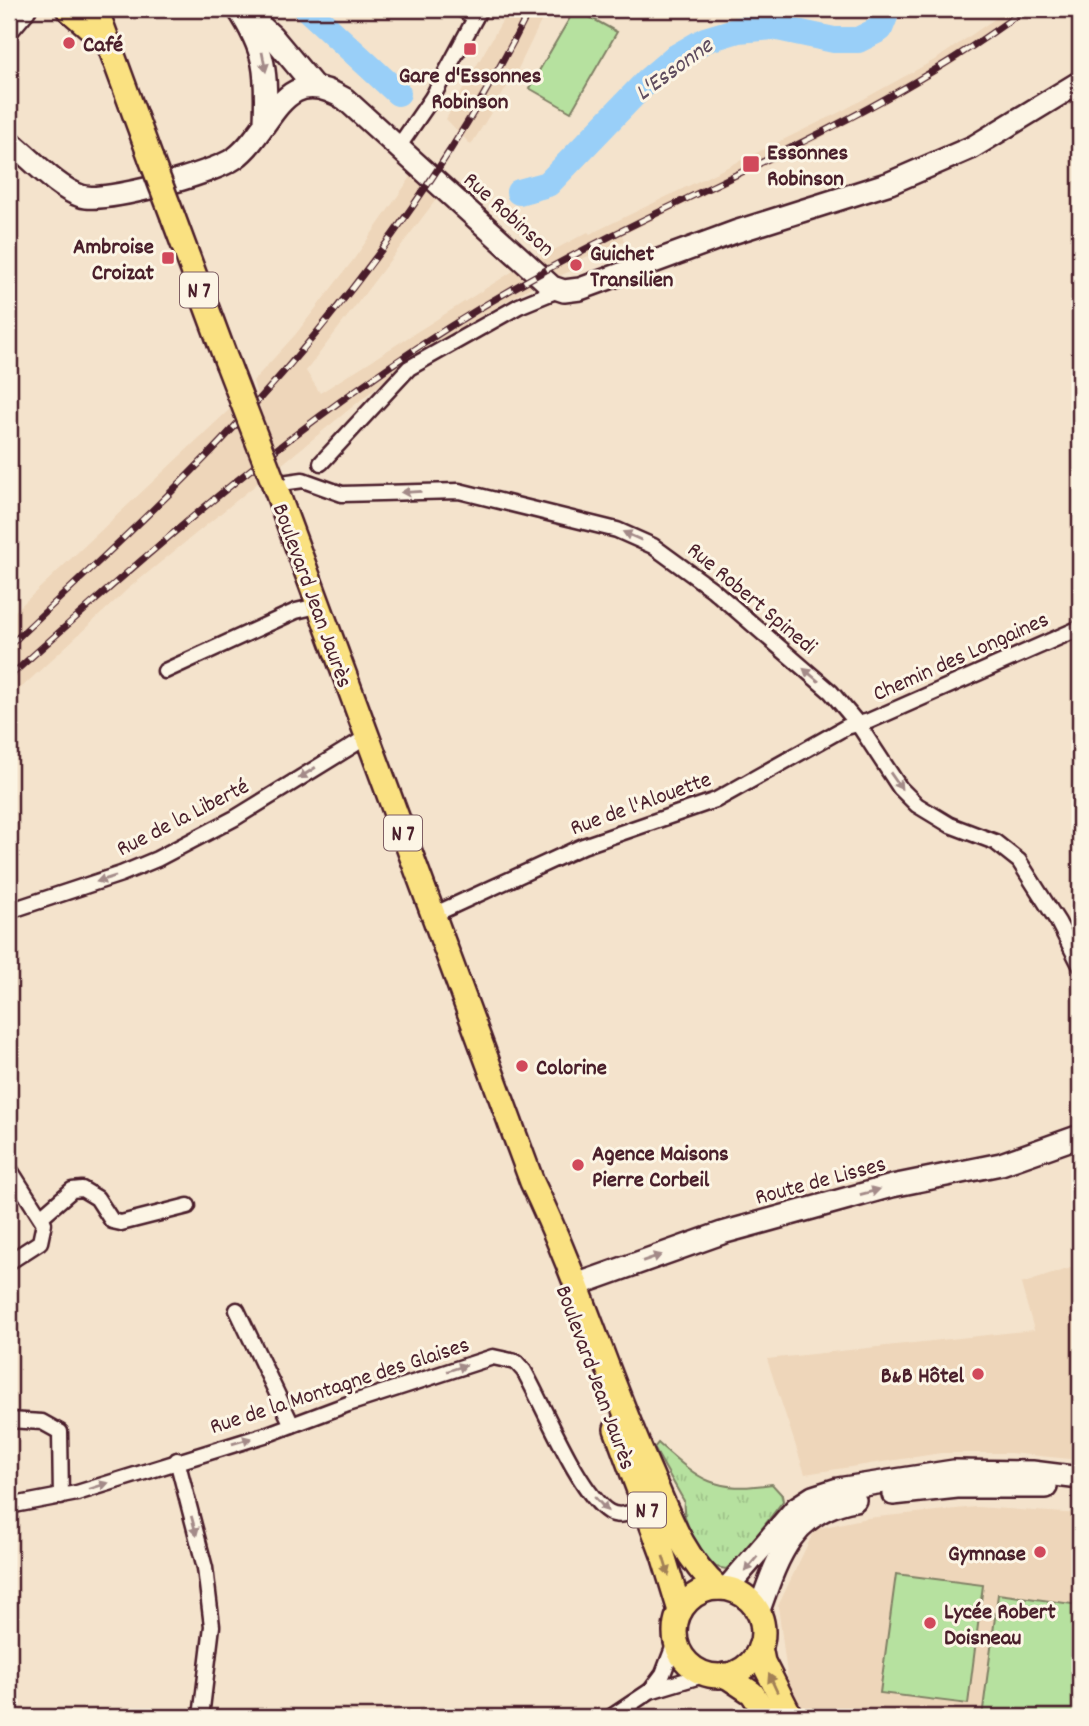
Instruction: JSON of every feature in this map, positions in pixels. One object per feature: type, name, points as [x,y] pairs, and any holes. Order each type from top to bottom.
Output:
[{"type":"main road","points":[[68,9],[108,45]]},
{"type":"main road","name":"Boulevard Jean Jaurès","points":[[96,9],[532,1182],[576,1285],[615,1390],[676,1531],[692,1561],[722,1589]]},
{"type":"main road","points":[[108,45],[113,9]]},
{"type":"main road","name":"Boulevard Jean Jaurès","points":[[532,1182],[541,1226],[645,1505],[680,1611]]},
{"type":"main road","points":[[768,1717],[752,1693],[685,1660],[676,1640],[680,1611],[692,1597],[722,1589],[745,1597],[758,1613],[762,1630],[760,1647],[771,1680],[791,1717]]},
{"type":"main road","points":[[716,1675],[750,1663],[760,1647]]},
{"type":"street","name":"Rue Robinson","points":[[239,9],[272,36],[314,86],[324,87],[345,99],[558,290],[580,289],[735,232],[924,170],[1006,129],[1080,82]]},
{"type":"street","name":"Rue Robinson","points":[[239,9],[255,36],[265,64],[265,122]]},
{"type":"street","points":[[399,146],[432,97],[477,13],[462,9]]},
{"type":"street","points":[[9,141],[81,196],[104,198],[219,166],[243,151],[285,98],[314,86]]},
{"type":"street","points":[[9,160],[34,161]]},
{"type":"street","points":[[321,463],[410,369],[519,306],[558,290]]},
{"type":"street","name":"Rue Robert Spinedi","points":[[274,484],[286,480],[307,481],[342,494],[459,491],[629,534],[653,546],[712,589],[831,692],[858,724],[900,788],[917,805],[950,825],[995,842],[1019,861],[1058,922],[1080,965]]},
{"type":"street","points":[[165,671],[296,611],[317,606]]},
{"type":"street","name":"Chemin des Longaines","points":[[858,724],[1080,628]]},
{"type":"street","name":"Rue de l'Alouette","points":[[433,915],[583,846],[716,800],[846,727],[858,724]]},
{"type":"street","name":"Rue de la Liberté","points":[[9,911],[158,859],[235,817],[365,738]]},
{"type":"street","name":"Route de Lisses","points":[[576,1285],[722,1233],[892,1186],[1001,1164],[1080,1136]]},
{"type":"street","points":[[9,1168],[42,1216],[43,1236],[40,1242],[9,1262]]},
{"type":"street","points":[[42,1216],[72,1190],[82,1189],[97,1198],[112,1221],[121,1223],[188,1206]]},
{"type":"street","points":[[237,1310],[292,1425]]},
{"type":"street","name":"Rue de la Montagne des Glaises","points":[[9,1506],[61,1497],[292,1425],[480,1360],[505,1358],[516,1362],[524,1371],[576,1470],[598,1501],[610,1513],[619,1515],[632,1513],[645,1505]]},
{"type":"street","points":[[9,1420],[42,1422],[60,1432],[61,1497]]},
{"type":"street","points":[[177,1460],[205,1568],[212,1626],[201,1717]]},
{"type":"street","points":[[722,1589],[796,1508],[813,1497],[838,1489],[954,1471],[1032,1472],[1080,1478]]},
{"type":"street","points":[[758,1613],[786,1543],[805,1522],[834,1505],[957,1487],[1036,1486],[1080,1492]]},
{"type":"street","points":[[611,1717],[650,1691],[663,1674],[676,1640]]},
{"type":"street","points":[[650,1691],[716,1675]]},
{"type":"shaded area","points":[[509,9],[547,9],[518,69],[471,145],[446,119]]},
{"type":"shaded area","points":[[1009,9],[1030,9],[956,62],[897,97],[815,141],[622,235],[624,241],[579,260],[582,266],[557,277],[535,260],[842,111],[938,58]]},
{"type":"shaded area","points":[[413,174],[438,197],[306,371],[320,393],[518,268],[534,285],[395,372],[281,465],[275,462],[253,381],[295,335],[354,259]]},
{"type":"shaded area","points":[[232,407],[258,483],[129,588],[9,699],[9,617]]},
{"type":"shaded area","points":[[1080,1265],[1080,1460],[1010,1453],[941,1453],[805,1474],[767,1359],[1034,1330],[1021,1284]]},
{"type":"shaded area","name":"Lycée Robert Doisneau","points":[[976,1507],[1080,1514],[1080,1717],[807,1717],[789,1689],[778,1606],[815,1529],[867,1518]]},
{"type":"green space","points":[[575,9],[617,32],[571,112],[529,88]]},
{"type":"green space","points":[[658,1443],[686,1467],[709,1481],[736,1487],[772,1484],[782,1495],[783,1501],[741,1556],[726,1569],[716,1567],[693,1537],[685,1519],[684,1501],[654,1448]]},
{"type":"green space","points":[[896,1574],[983,1585],[968,1704],[880,1693]]},
{"type":"green space","points":[[998,1594],[1080,1605],[1080,1669],[1074,1717],[982,1717]]},
{"type":"waterway","name":"L'Essonne","points":[[307,9],[398,93]]},
{"type":"waterway","name":"L'Essonne","points":[[519,192],[548,184],[647,81],[674,58],[705,40],[738,30],[773,27],[834,40],[858,40],[880,29],[888,9]]},
{"type":"railway","points":[[9,646],[197,466],[311,340],[430,181],[466,125],[530,9]]},
{"type":"railway","points":[[9,677],[251,469],[380,373],[446,329],[578,253],[839,124],[965,51],[1025,9]]},
{"type":"place","name":"Café","points":[[69,43]]},
{"type":"place","name":"Gare d'Essonnes Robinson","points":[[470,49]]},
{"type":"place","name":"Essonnes Robinson","points":[[751,164]]},
{"type":"place","name":"Ambroise Croizat","points":[[168,258]]},
{"type":"place","name":"Guichet Transilien","points":[[576,265]]},
{"type":"place","name":"Colorine","points":[[522,1066]]},
{"type":"place","name":"Agence Maisons Pierre Corbeil","points":[[578,1165]]},
{"type":"place","name":"B&B Hôtel","points":[[978,1374]]},
{"type":"place","name":"Gymnase","points":[[1040,1552]]},
{"type":"place","name":"Lycée Robert Doisneau","points":[[930,1623]]}]
